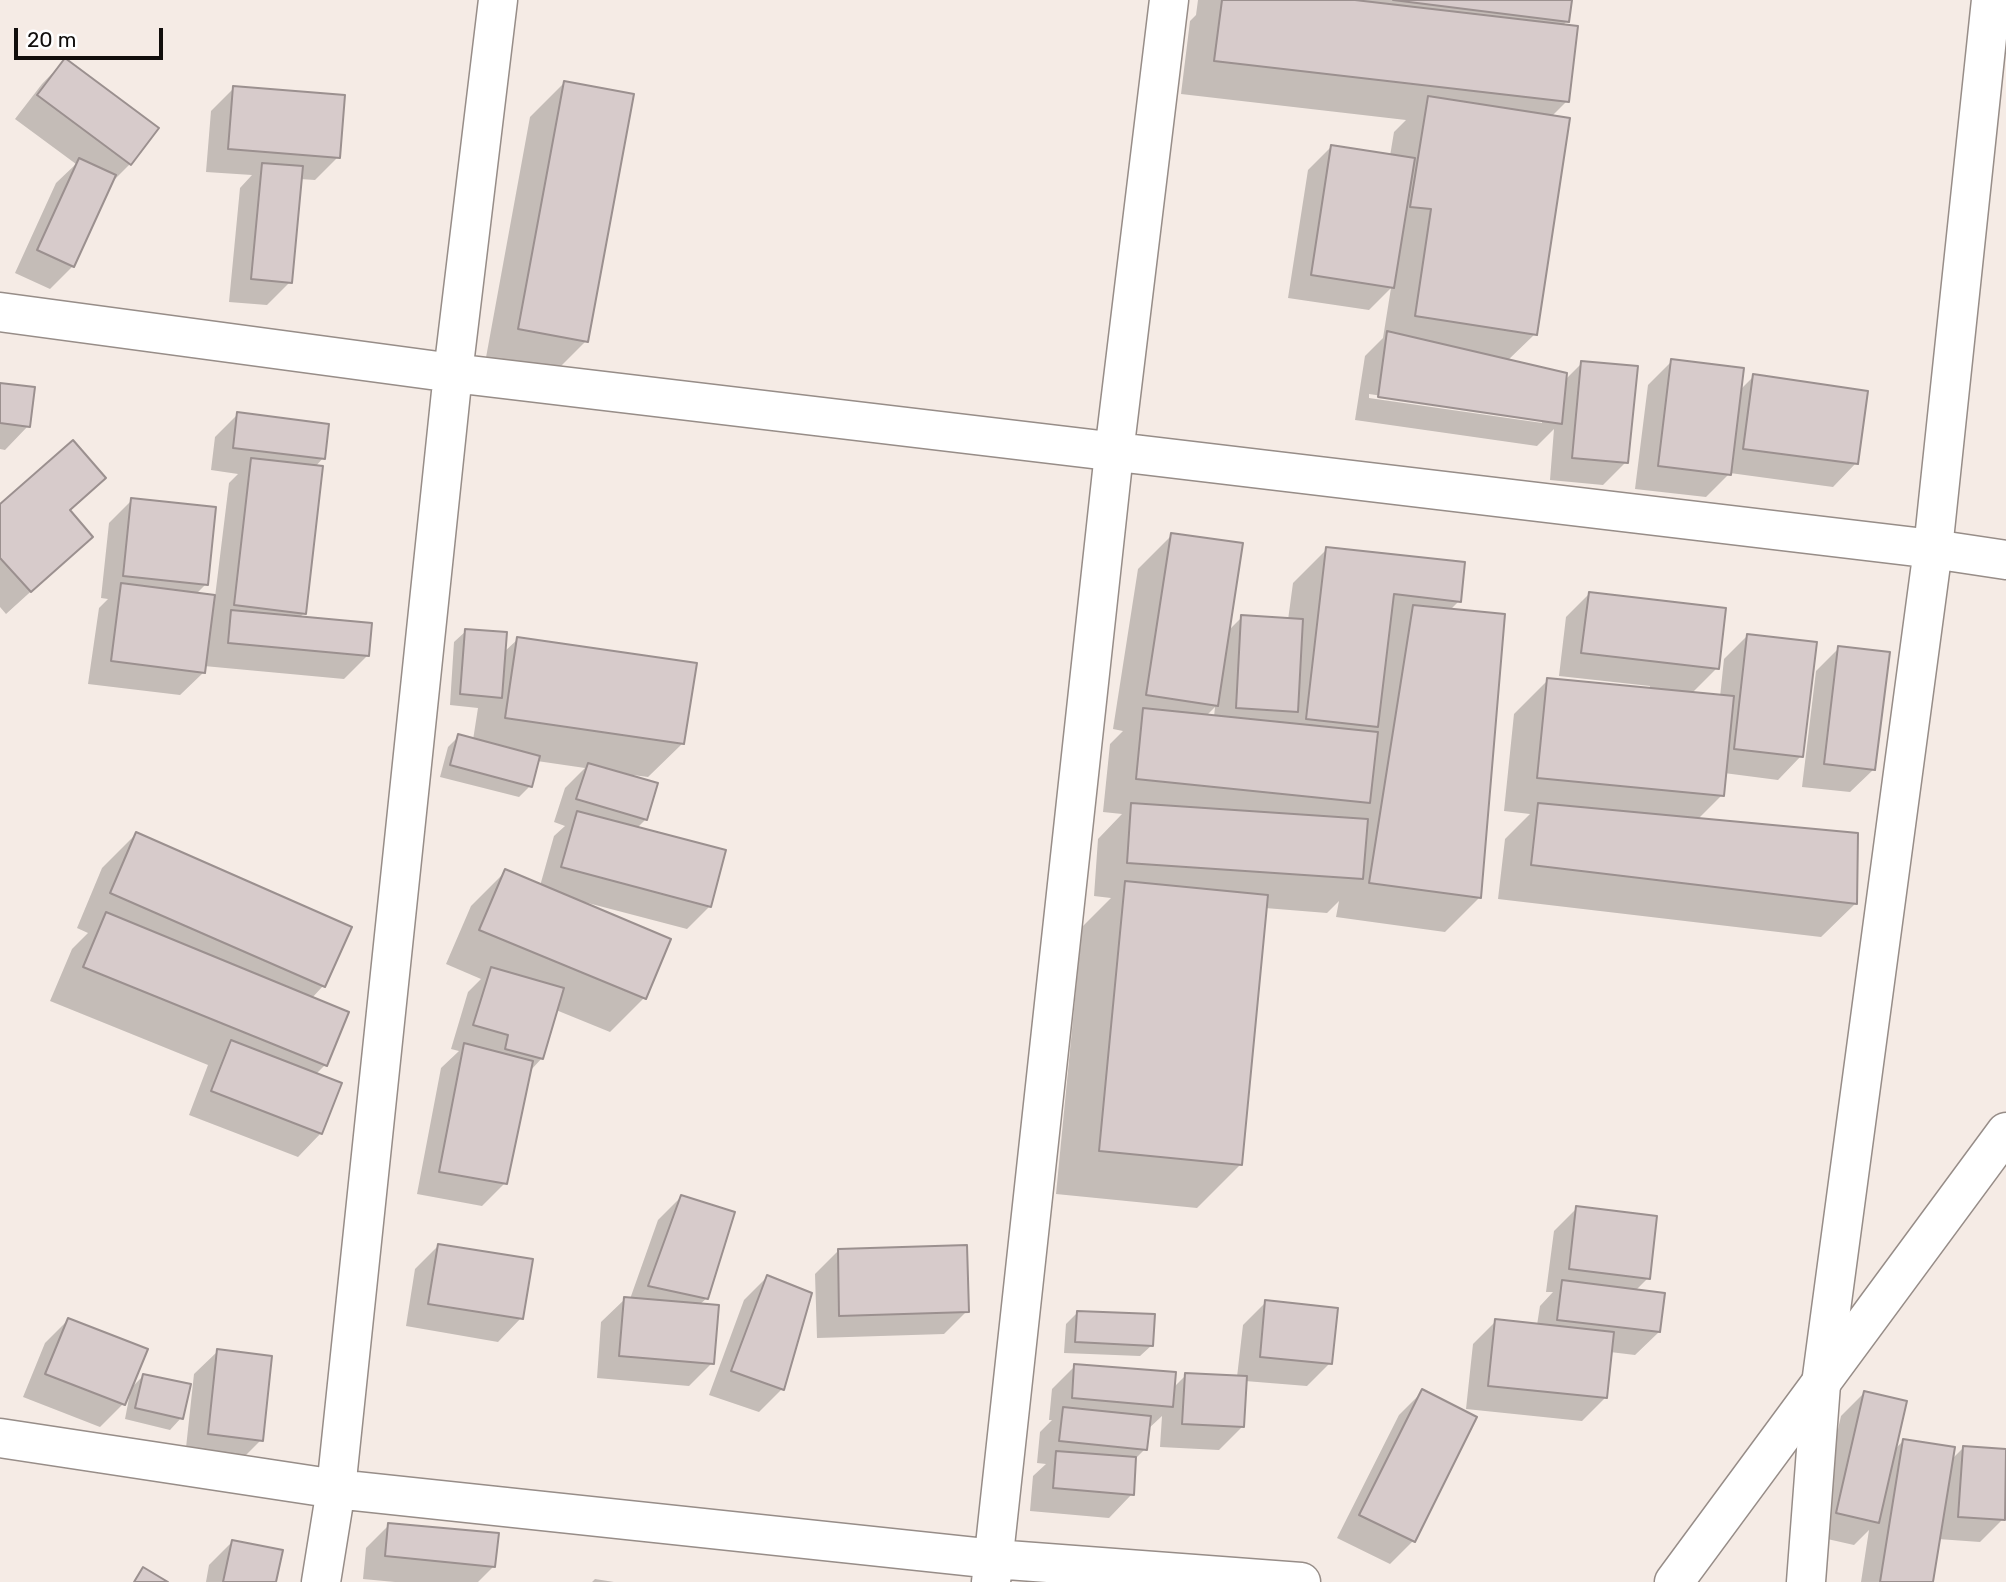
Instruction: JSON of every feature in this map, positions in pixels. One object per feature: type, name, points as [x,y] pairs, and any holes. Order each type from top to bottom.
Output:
[{"type":"street","points":[[321,1582],[336,1489],[453,373],[498,0]]},
{"type":"street","points":[[993,1570],[1114,453],[1169,0]]},
{"type":"street","points":[[1806,1582],[1821,1384],[1933,549],[1991,0]]},
{"type":"street","points":[[0,312],[453,373],[1933,549],[2006,560]]},
{"type":"street","points":[[1674,1582],[2006,1132]]},
{"type":"street","points":[[0,1438],[336,1489],[993,1570],[1301,1582]]},
{"type":"building","points":[[1222,0],[1355,0],[1578,26],[1569,102],[1214,61]]},
{"type":"building","points":[[1393,0],[1572,0],[1569,22]]},
{"type":"building","points":[[65,58],[159,128],[131,165],[37,95]]},
{"type":"building","points":[[564,81],[634,94],[588,342],[518,329]]},
{"type":"building","points":[[233,86],[345,95],[340,158],[228,149]]},
{"type":"building","points":[[1428,96],[1570,118],[1537,335],[1415,316],[1431,209],[1410,207]]},
{"type":"building","points":[[1331,145],[1415,158],[1394,288],[1311,275]]},
{"type":"building","points":[[79,158],[116,175],[74,267],[37,250]]},
{"type":"building","points":[[262,163],[303,166],[292,283],[251,279]]},
{"type":"building","points":[[1387,331],[1567,373],[1562,424],[1378,397]]},
{"type":"building","points":[[1671,359],[1744,368],[1731,475],[1658,466]]},
{"type":"building","points":[[1581,361],[1638,366],[1628,463],[1572,458]]},
{"type":"building","points":[[1753,374],[1868,391],[1858,464],[1743,449]]},
{"type":"building","points":[[0,383],[35,387],[30,427],[0,423]]},
{"type":"building","points":[[237,412],[329,424],[325,459],[233,448]]},
{"type":"building","points":[[73,440],[106,478],[70,510],[93,537],[31,592],[0,558],[0,504]]},
{"type":"building","points":[[251,458],[323,466],[306,614],[234,605]]},
{"type":"building","points":[[131,498],[216,507],[208,585],[123,576]]},
{"type":"building","points":[[1171,533],[1243,543],[1218,706],[1146,695]]},
{"type":"building","points":[[1326,547],[1465,562],[1461,602],[1394,594],[1378,727],[1306,719]]},
{"type":"building","points":[[121,583],[215,595],[205,673],[111,661]]},
{"type":"building","points":[[1589,592],[1726,608],[1719,669],[1581,653]]},
{"type":"building","points":[[1413,605],[1505,614],[1481,898],[1369,883]]},
{"type":"building","points":[[231,610],[372,623],[369,656],[228,643]]},
{"type":"building","points":[[1241,615],[1303,619],[1298,712],[1236,708]]},
{"type":"building","points":[[465,629],[507,632],[502,698],[460,694]]},
{"type":"building","points":[[1747,634],[1817,642],[1803,757],[1734,749]]},
{"type":"building","points":[[517,637],[697,663],[684,744],[505,718]]},
{"type":"building","points":[[1838,646],[1890,652],[1875,770],[1824,764]]},
{"type":"building","points":[[1547,678],[1734,696],[1724,796],[1537,778]]},
{"type":"building","points":[[1143,708],[1378,732],[1370,803],[1136,779]]},
{"type":"building","points":[[458,734],[540,756],[532,787],[450,765]]},
{"type":"building","points":[[588,763],[658,783],[647,820],[576,799]]},
{"type":"building","points":[[1131,803],[1368,819],[1363,879],[1127,863]]},
{"type":"building","points":[[1538,803],[1858,833],[1857,904],[1531,865]]},
{"type":"building","points":[[577,811],[726,850],[711,907],[561,867]]},
{"type":"building","points":[[136,832],[352,927],[325,987],[110,893]]},
{"type":"building","points":[[505,869],[671,939],[646,999],[479,930]]},
{"type":"building","points":[[1125,881],[1268,895],[1242,1165],[1099,1151]]},
{"type":"building","points":[[106,912],[349,1012],[327,1066],[83,967]]},
{"type":"building","points":[[491,967],[564,988],[543,1059],[505,1049],[508,1035],[473,1025]]},
{"type":"building","points":[[231,1040],[342,1083],[322,1134],[211,1091]]},
{"type":"building","points":[[464,1043],[533,1061],[507,1184],[439,1172]]},
{"type":"building","points":[[681,1195],[735,1212],[708,1299],[648,1286]]},
{"type":"building","points":[[1576,1206],[1657,1216],[1650,1279],[1569,1269]]},
{"type":"building","points":[[438,1244],[533,1259],[523,1319],[428,1304]]},
{"type":"building","points":[[967,1245],[969,1312],[839,1316],[838,1249]]},
{"type":"building","points":[[767,1275],[812,1293],[784,1390],[731,1371]]},
{"type":"building","points":[[1562,1280],[1665,1293],[1660,1332],[1557,1320]]},
{"type":"building","points":[[624,1297],[719,1305],[714,1364],[619,1356]]},
{"type":"building","points":[[1265,1300],[1338,1308],[1332,1364],[1260,1357]]},
{"type":"building","points":[[1077,1311],[1155,1314],[1153,1346],[1075,1342]]},
{"type":"building","points":[[68,1318],[148,1349],[125,1405],[45,1374]]},
{"type":"building","points":[[1495,1319],[1614,1332],[1607,1398],[1488,1386]]},
{"type":"building","points":[[217,1349],[272,1356],[263,1441],[208,1434]]},
{"type":"building","points":[[1074,1364],[1176,1372],[1173,1407],[1072,1398]]},
{"type":"building","points":[[1185,1373],[1247,1376],[1244,1427],[1182,1424]]},
{"type":"building","points":[[143,1374],[191,1384],[183,1419],[135,1408]]},
{"type":"building","points":[[1422,1389],[1477,1417],[1415,1542],[1359,1515]]},
{"type":"building","points":[[1864,1391],[1907,1401],[1879,1523],[1836,1513]]},
{"type":"building","points":[[1063,1407],[1151,1416],[1147,1450],[1059,1441]]},
{"type":"building","points":[[1903,1439],[1955,1447],[1933,1582],[1880,1582]]},
{"type":"building","points":[[1963,1446],[2006,1449],[2005,1520],[1958,1517]]},
{"type":"building","points":[[1056,1451],[1136,1457],[1134,1495],[1053,1488]]},
{"type":"building","points":[[388,1523],[499,1533],[495,1567],[385,1556]]},
{"type":"building","points":[[232,1540],[283,1550],[276,1582],[223,1582]]},
{"type":"building","points":[[143,1567],[168,1582],[134,1582]]}]
